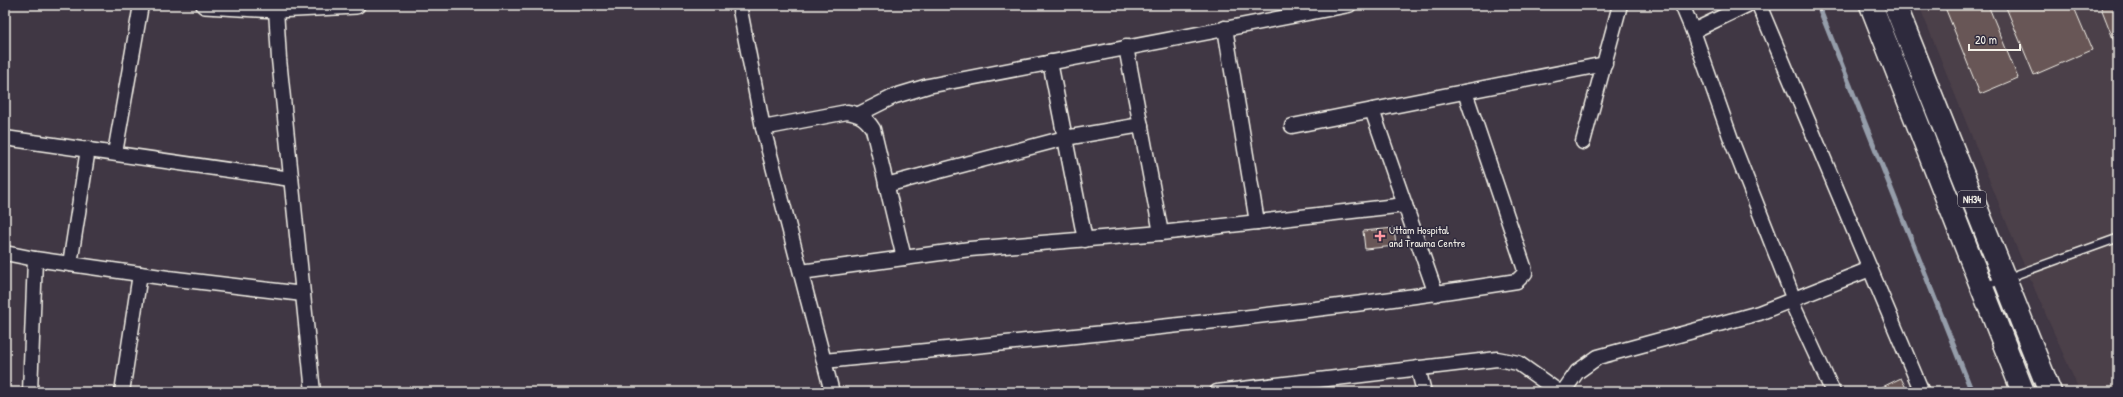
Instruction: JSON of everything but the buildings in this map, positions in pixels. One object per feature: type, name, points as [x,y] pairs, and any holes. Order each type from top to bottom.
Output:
[{"type":"highway","name":"NH34","points":[[1871,5],[2023,392]]},
{"type":"highway","name":"NH34","points":[[1894,5],[2050,392]]},
{"type":"street","points":[[115,153],[141,5]]},
{"type":"street","points":[[205,5],[276,9],[356,5]]},
{"type":"street","points":[[739,5],[763,128],[832,392]]},
{"type":"street","points":[[763,128],[847,112],[859,114],[895,96],[928,86],[1349,5]]},
{"type":"street","points":[[1583,142],[1620,5]]},
{"type":"street","points":[[1682,5],[1693,31],[1732,142],[1792,300],[1833,392]]},
{"type":"street","points":[[1693,31],[1747,5]]},
{"type":"street","points":[[1759,5],[1922,392]]},
{"type":"street","points":[[276,9],[279,59],[313,392]]},
{"type":"street","points":[[1225,28],[1257,222]]},
{"type":"street","points":[[1126,47],[1161,233]]},
{"type":"street","points":[[1050,62],[1085,240]]},
{"type":"street","points":[[1292,126],[1605,64]]},
{"type":"street","points":[[824,361],[1138,330],[1436,294],[1517,282],[1525,273],[1465,92]]},
{"type":"street","points":[[1372,110],[1436,294]]},
{"type":"street","points":[[859,114],[873,129],[904,258]]},
{"type":"street","points":[[886,185],[1065,138],[1141,125]]},
{"type":"street","points":[[5,138],[88,148],[291,180]]},
{"type":"street","points":[[70,264],[88,148]]},
{"type":"street","points":[[801,272],[970,250],[1161,233],[1405,205]]},
{"type":"street","points":[[5,253],[35,259],[140,274],[303,294]]},
{"type":"street","points":[[30,392],[35,259]]},
{"type":"street","points":[[1563,392],[1577,372],[1598,357],[1759,314],[1870,269]]},
{"type":"street","points":[[122,392],[140,274]]},
{"type":"street","points":[[1217,392],[1265,389],[1418,368],[1497,359],[1518,363],[1559,392]]},
{"type":"street","points":[[1418,368],[1424,392]]},
{"type":"lane","points":[[1982,287],[2118,238]]},
{"type":"shaded area","points":[[1919,5],[2118,5],[2118,392],[2080,392],[2018,251]]},
{"type":"waterway","points":[[1818,5],[1972,392]]},
{"type":"place","name":"Uttam Hospital and Trauma Centre","points":[[1380,236]]}]
